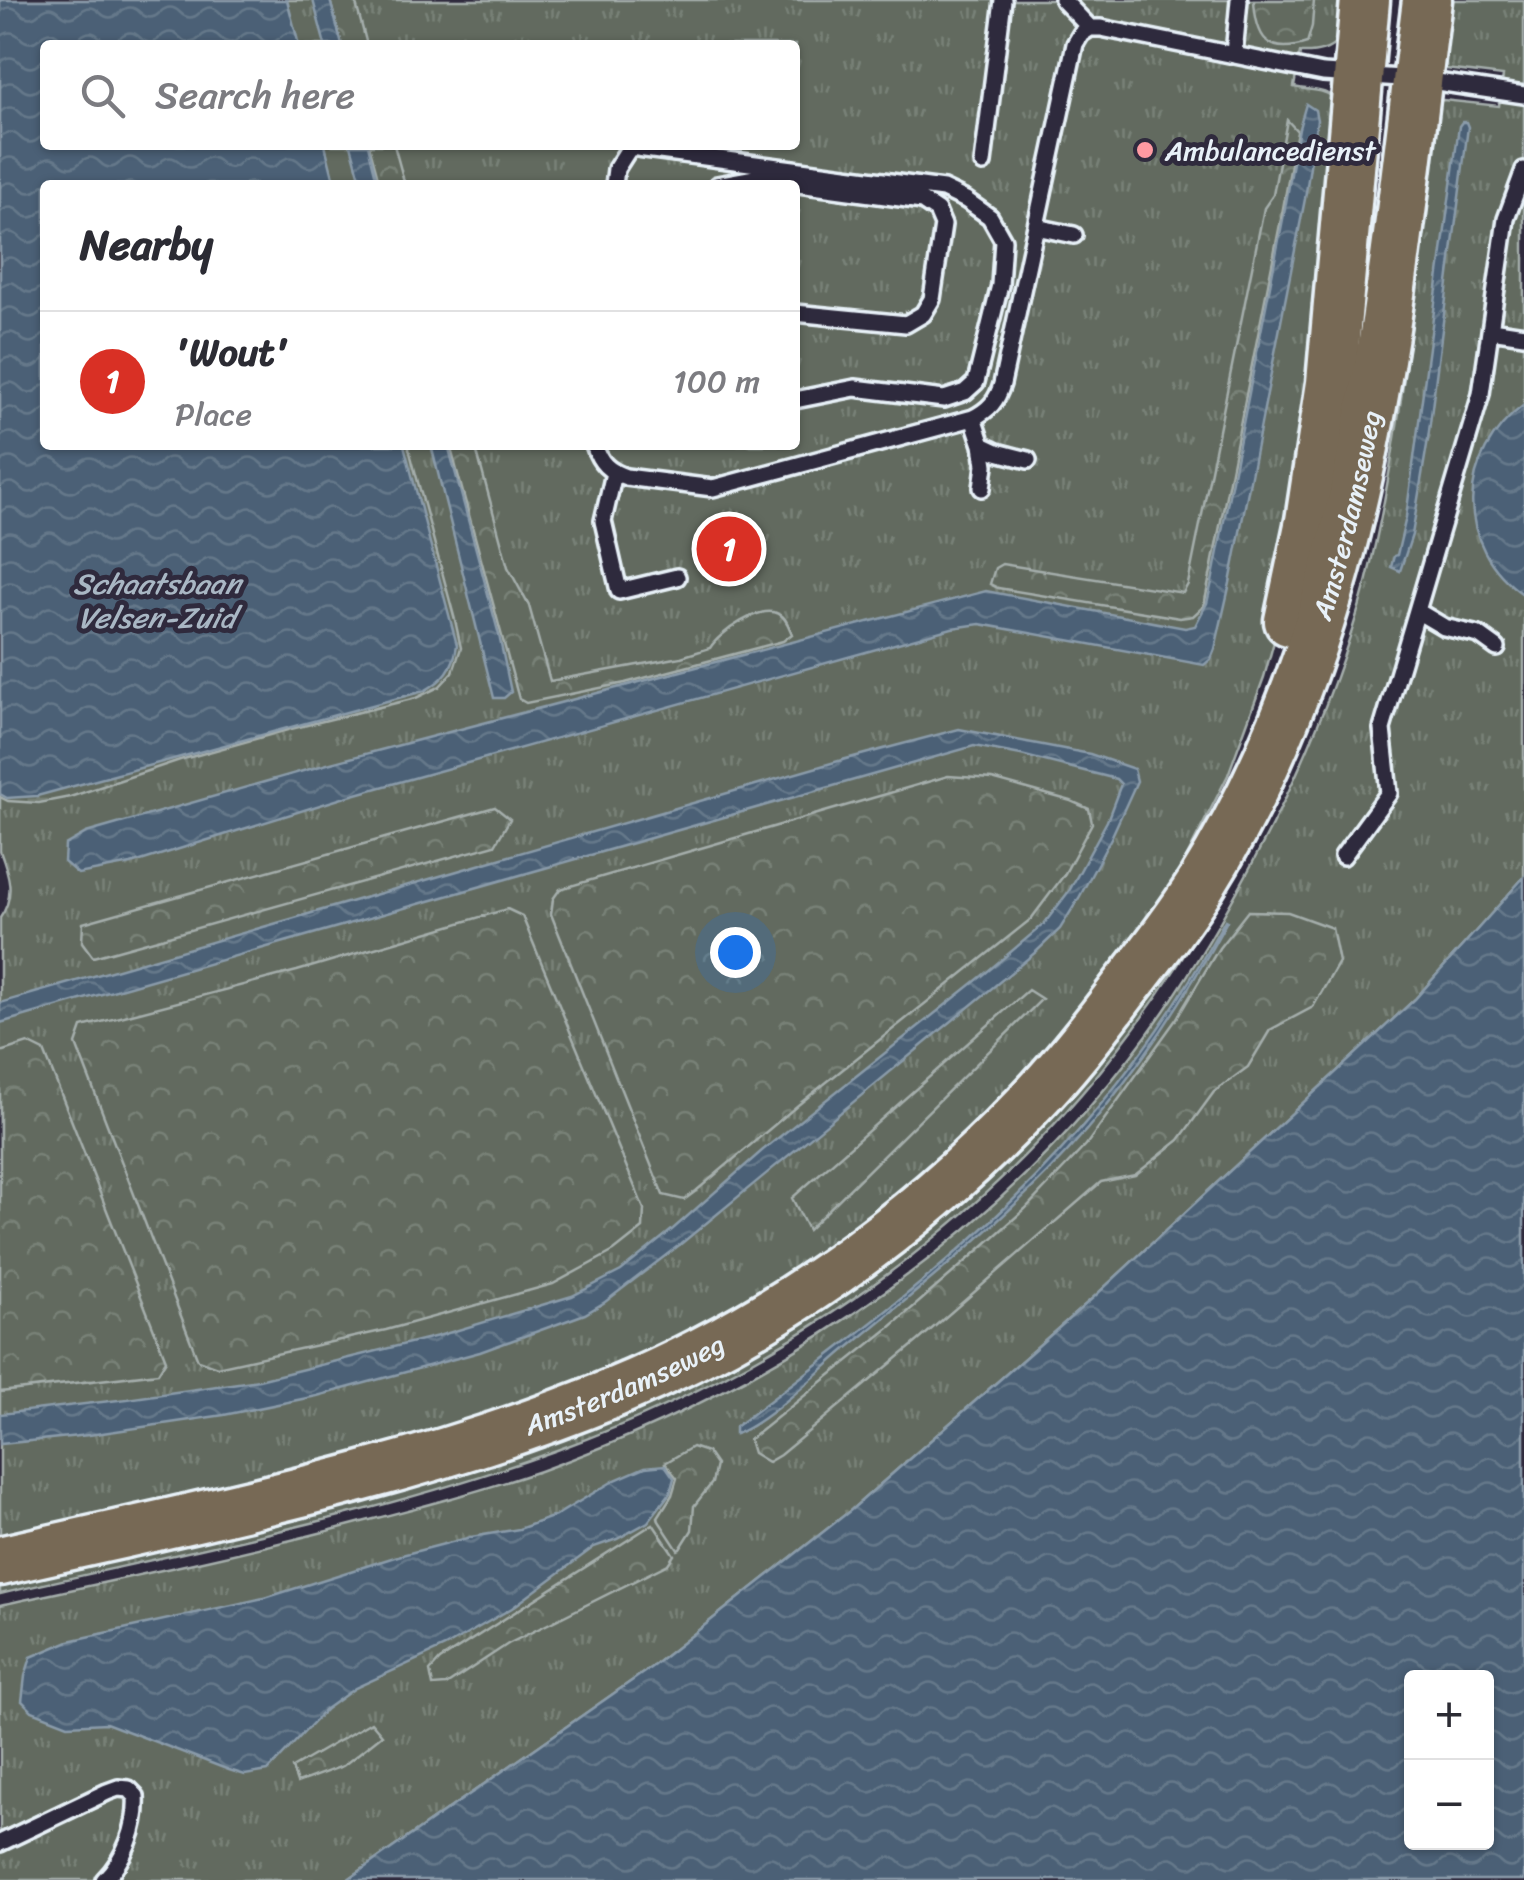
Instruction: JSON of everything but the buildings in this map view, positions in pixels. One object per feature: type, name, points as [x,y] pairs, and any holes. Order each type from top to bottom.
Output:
[{"type":"main road","name":"Amsterdamseweg","points":[[1128,985],[1206,842],[1238,774],[1274,675],[1295,600],[1331,383],[1366,0]]},
{"type":"main road","name":"Amsterdamseweg","points":[[0,1560],[404,1465],[563,1412],[691,1358],[764,1318],[878,1241],[948,1183],[1048,1083],[1128,985],[1202,882],[1236,822],[1282,720],[1320,618],[1346,526],[1375,388],[1427,0]]},
{"type":"lane","points":[[983,164],[1003,0]]},
{"type":"lane","points":[[1064,0],[1090,28]]},
{"type":"lane","points":[[1234,54],[1239,0]]},
{"type":"lane","points":[[596,450],[606,468],[614,473],[713,488],[974,418],[988,410],[1000,391],[1076,44],[1090,28],[1296,68],[1524,95]]},
{"type":"lane","points":[[615,180],[616,169],[628,150]]},
{"type":"lane","points":[[652,150],[944,189],[990,217],[1003,240],[1000,285],[976,382],[965,392],[944,399],[854,388],[800,399]]},
{"type":"lane","points":[[1343,856],[1389,794],[1382,729],[1481,394],[1506,220],[1524,170]]},
{"type":"lane","points":[[744,180],[770,180]]},
{"type":"lane","points":[[800,184],[922,201],[937,212],[942,225],[932,298],[923,314],[906,324],[800,313]]},
{"type":"lane","points":[[1506,220],[1524,222]]},
{"type":"lane","points":[[1036,227],[1074,235]]},
{"type":"lane","points":[[1491,330],[1524,335]]},
{"type":"lane","points":[[974,418],[985,465],[982,488]]},
{"type":"lane","points":[[982,445],[1028,460]]},
{"type":"lane","points":[[614,473],[602,521],[619,591],[676,576]]},
{"type":"lane","points":[[1417,612],[1444,626],[1480,635],[1498,648]]},
{"type":"lane","points":[[0,1843],[118,1788],[129,1788],[136,1796],[135,1822],[121,1857],[104,1880]]},
{"type":"green space","points":[[0,0],[1357,0],[1344,32],[1333,46],[1300,53],[1294,87],[1327,94],[1343,111],[1275,638],[1228,775],[1175,880],[1066,1037],[923,1183],[719,1324],[482,1423],[0,1542],[0,918],[8,901],[8,877],[0,851]]},
{"type":"green space","points":[[330,0],[355,0],[366,40],[341,40]]},
{"type":"green space","points":[[1254,0],[1314,0],[1307,43],[1282,47],[1266,40],[1258,24]]},
{"type":"green space","points":[[1453,0],[1524,0],[1524,877],[1415,999],[1094,1297],[851,1510],[653,1666],[347,1880],[0,1880],[0,1605],[429,1505],[540,1471],[631,1435],[720,1393],[806,1344],[888,1289],[966,1229],[1038,1162],[1104,1089],[1176,993],[1253,862],[1317,726],[1356,619],[1395,441],[1439,102],[1499,106],[1503,76],[1444,66]]},
{"type":"green space","points":[[1287,120],[1297,131],[1204,606],[1193,616],[1180,618],[990,584],[995,568],[1002,564],[1183,593],[1188,584],[1264,208],[1273,195]]},
{"type":"green space","points":[[370,150],[395,150],[404,180],[379,180]]},
{"type":"green space","points":[[1405,277],[1217,901],[1157,996],[1090,1084],[1016,1164],[936,1236],[850,1301],[758,1358],[660,1408],[557,1450],[420,1494],[281,1531],[0,1594],[0,1586],[749,1347],[1206,901]]},
{"type":"green space","points":[[374,450],[409,450],[461,648],[453,672],[439,687],[416,698],[180,760],[70,797],[39,803],[8,801],[0,797],[0,786]]},
{"type":"green space","points":[[451,450],[476,450],[508,567],[529,606],[550,681],[710,648],[731,628],[761,613],[781,615],[792,634],[783,641],[625,683],[526,703],[519,699]]},
{"type":"green space","points":[[948,776],[992,779],[1089,809],[1092,823],[1064,875],[1031,919],[696,1191],[684,1200],[663,1195],[551,914],[553,899],[560,889]]},
{"type":"green space","points":[[495,807],[510,819],[495,845],[93,957],[82,942],[83,923]]},
{"type":"green space","points":[[507,909],[522,916],[644,1209],[643,1228],[614,1251],[553,1284],[386,1330],[217,1367],[198,1360],[76,1044],[82,1027],[297,971]]},
{"type":"green space","points":[[1248,911],[1288,912],[1332,928],[1339,962],[1313,1007],[1270,1030],[1248,1067],[1214,1092],[1179,1140],[1135,1175],[1101,1182],[780,1455],[768,1462],[753,1453],[749,1440],[963,1264],[1025,1209],[1086,1145]]},
{"type":"green space","points":[[1028,990],[1042,999],[808,1230],[792,1198]]},
{"type":"green space","points":[[28,1043],[44,1051],[166,1360],[158,1373],[0,1392],[0,1052]]},
{"type":"green space","points":[[692,1447],[707,1452],[716,1465],[712,1483],[694,1506],[692,1530],[678,1550],[658,1517],[677,1478],[665,1463]]},
{"type":"green space","points":[[653,1524],[674,1555],[668,1564],[508,1644],[446,1685],[433,1686],[430,1671],[440,1660]]},
{"type":"green space","points":[[371,1722],[382,1735],[343,1766],[297,1783],[292,1768]]},
{"type":"water","name":"Schaatsbaan Velsen-Zuid","points":[[0,0],[287,0],[298,40],[40,40],[40,150],[326,150],[334,180],[40,180],[40,450],[405,450],[457,645],[451,667],[424,691],[37,796],[7,798],[0,794]]},
{"type":"water","points":[[313,0],[330,0],[341,40],[324,40]]},
{"type":"water","points":[[1306,104],[1315,110],[1317,120],[1305,199],[1230,583],[1215,649],[1204,665],[980,624],[952,628],[349,796],[131,864],[78,874],[64,862],[65,845],[86,833],[331,763],[986,591],[1185,628],[1195,626],[1212,582]]},
{"type":"water","points":[[1462,122],[1468,127],[1428,439],[1412,535],[1400,571],[1391,567],[1406,517]]},
{"type":"water","points":[[352,150],[369,150],[377,180],[361,180]]},
{"type":"water","points":[[1524,405],[1524,595],[1501,575],[1485,552],[1475,527],[1472,500],[1476,474],[1486,449]]},
{"type":"water","points":[[432,450],[449,450],[499,635],[511,692],[504,698],[494,698]]},
{"type":"water","points":[[959,729],[1090,754],[1134,769],[1137,781],[1111,838],[1060,929],[682,1243],[605,1302],[585,1314],[480,1352],[317,1396],[224,1415],[0,1444],[0,1414],[259,1380],[438,1336],[572,1296],[621,1271],[763,1150],[1044,924],[1069,891],[1107,821],[1121,784],[1116,779],[974,746],[0,1023],[0,1003]]},
{"type":"water","points":[[1524,877],[1524,1880],[347,1880],[653,1666],[851,1510],[1094,1297],[1415,999]]},
{"type":"water","points":[[1225,920],[1207,958],[1138,1064],[1059,1161],[938,1273],[776,1409],[735,1434],[735,1427],[947,1260],[1045,1168],[1130,1067]]},
{"type":"water","points":[[665,1465],[674,1478],[670,1493],[648,1522],[594,1547],[512,1608],[445,1647],[355,1688],[326,1709],[268,1771],[245,1775],[106,1723],[68,1725],[32,1711],[22,1701],[31,1657],[69,1641],[268,1597],[398,1556],[519,1529],[555,1516],[615,1480],[645,1467]]},
{"type":"place","name":"Ambulancedienst","points":[[1145,150]]},
{"type":"place","name":"'Wout'","points":[[729,549]]}]
